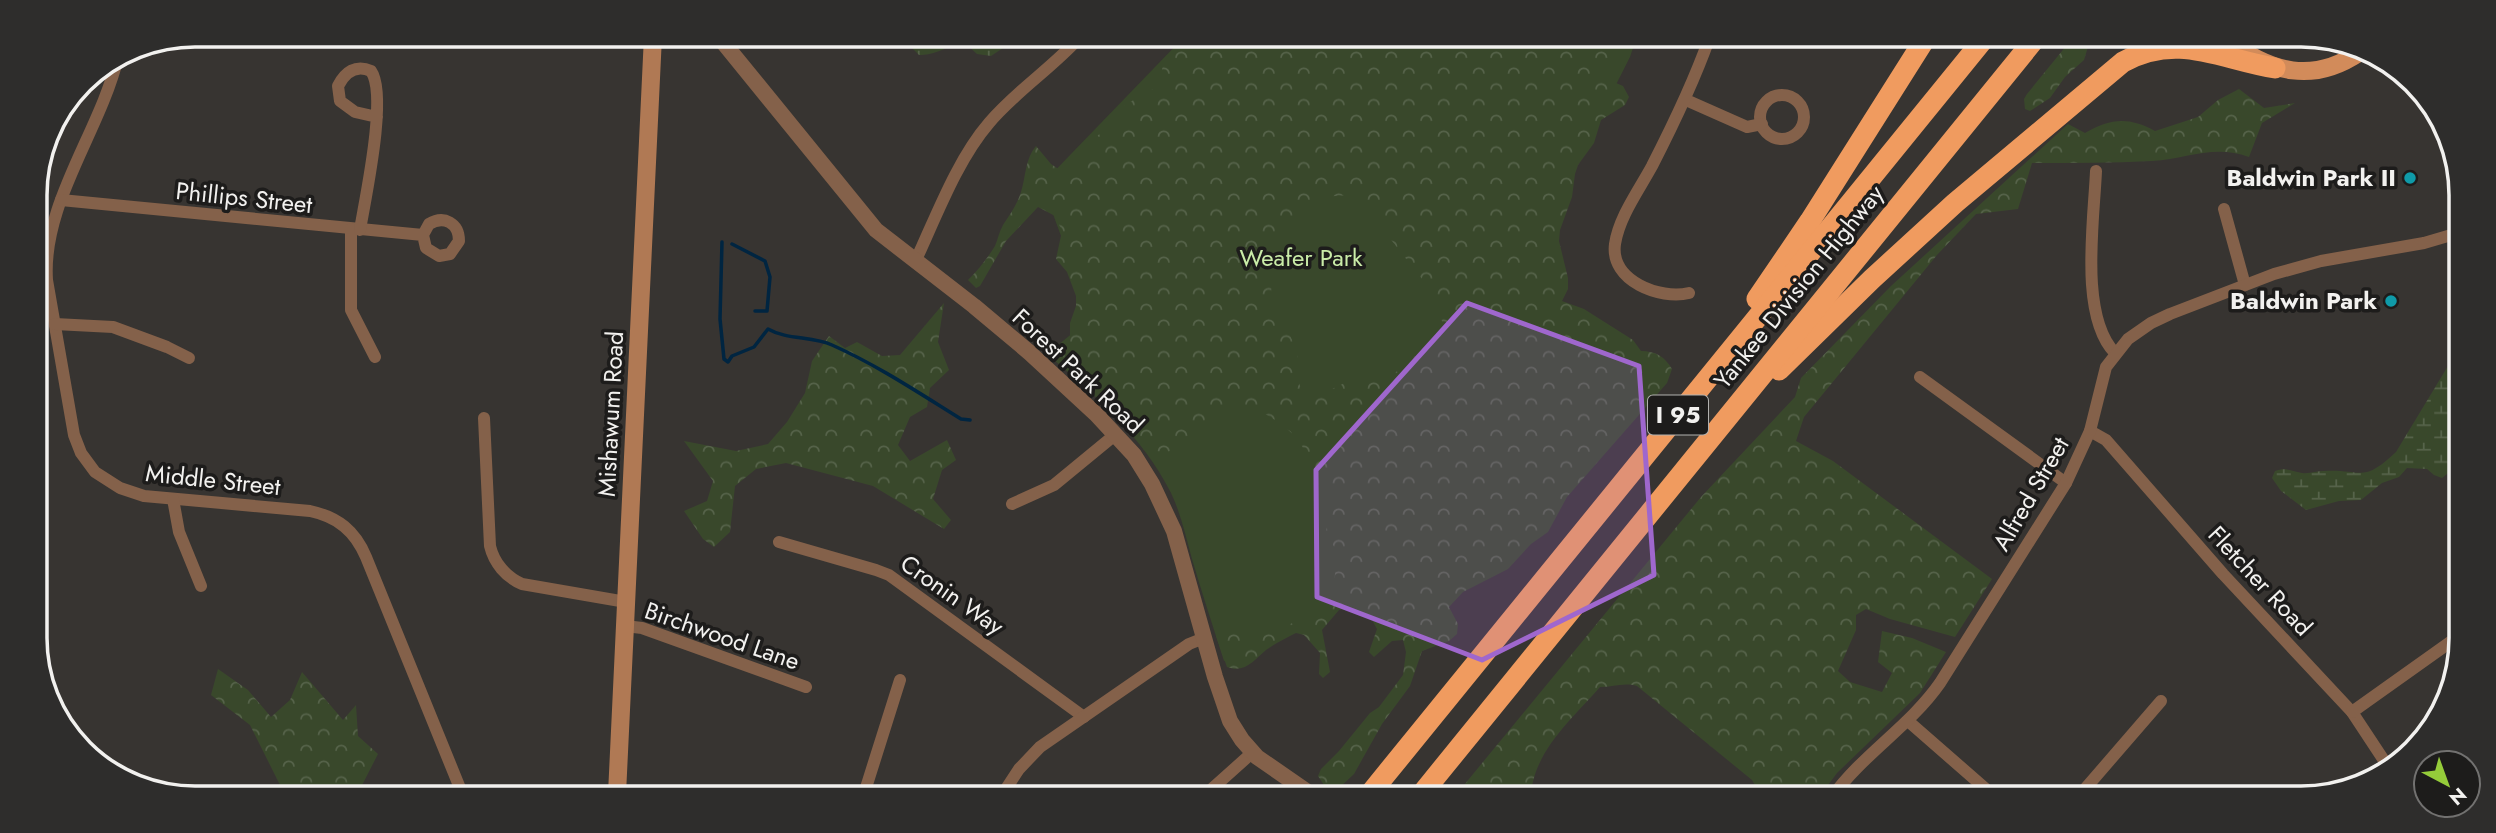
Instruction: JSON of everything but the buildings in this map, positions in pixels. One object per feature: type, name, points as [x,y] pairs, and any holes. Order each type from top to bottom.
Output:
[{"type":"highway","points":[[1675,419],[1810,221],[1920,47]]},
{"type":"highway","name":"Yankee Division Highway","points":[[1377,785],[1977,47]]},
{"type":"highway","name":"Yankee Division Highway","points":[[1429,785],[2028,47]]},
{"type":"highway","points":[[1713,435],[1899,253],[2115,68],[2141,54],[2179,47]]},
{"type":"highway","points":[[2180,47],[2200,49],[2275,68]]},
{"type":"main road","points":[[2238,47],[2275,68],[2308,72],[2357,58]]},
{"type":"main road","name":"Mishawum Road","points":[[617,786],[652,48]]},
{"type":"main road","points":[[2341,63],[2353,56]]},
{"type":"street","points":[[1689,293],[1664,293],[1635,282],[1619,267],[1615,250],[1622,224],[1686,100],[1706,47]]},
{"type":"street","name":"Forest Park Road","points":[[727,48],[867,221],[1013,338],[1116,434],[1148,475],[1168,517],[1224,706],[1235,729],[1267,765],[1298,785]]},
{"type":"street","points":[[915,262],[960,169],[982,131],[1014,97],[1070,48]]},
{"type":"street","name":"Middle Street","points":[[48,242],[61,200],[103,106],[114,72]]},
{"type":"street","points":[[1686,100],[1747,127],[1762,124]]},
{"type":"street","points":[[375,356],[354,319],[351,307],[356,230],[377,117]]},
{"type":"street","points":[[2096,171],[2092,239],[2094,306],[2102,336],[2115,353]]},
{"type":"street","name":"Phillips Street","points":[[61,200],[423,235]]},
{"type":"street","points":[[2224,209],[2245,285]]},
{"type":"street","name":"Alfred Street","points":[[1841,785],[1908,720],[1940,682],[2066,483],[2090,431],[2104,375],[2115,353],[2128,339],[2151,323],[2306,264],[2424,243],[2449,236]]},
{"type":"street","name":"Middle Street","points":[[48,293],[77,445],[99,475],[120,488],[144,496],[317,513],[336,519],[353,533],[366,557],[459,786]]},
{"type":"street","points":[[55,324],[113,327],[167,346],[189,358]]},
{"type":"street","points":[[1920,377],[2066,483]]},
{"type":"street","points":[[484,418],[490,546],[500,568],[522,584],[626,602]]},
{"type":"street","name":"Fletcher Road","points":[[2090,431],[2106,440],[2223,574],[2352,712],[2384,760]]},
{"type":"street","points":[[1012,504],[1054,485],[1116,434]]},
{"type":"street","points":[[173,499],[179,532],[201,586]]},
{"type":"street","name":"Cronin Way","points":[[779,542],[890,575],[1084,717]]},
{"type":"street","name":"Birchwood Lane","points":[[625,626],[642,628],[806,687]]},
{"type":"street","points":[[1007,786],[1032,754],[1189,644],[1204,638]]},
{"type":"street","points":[[2352,712],[2448,643]]},
{"type":"street","points":[[867,786],[900,680]]},
{"type":"street","points":[[2088,785],[2161,701]]},
{"type":"street","points":[[1908,720],[1982,785]]},
{"type":"street","points":[[1216,786],[1253,752]]},
{"type":"highlighted area","points":[[1467,303],[1639,366],[1654,575],[1482,660],[1317,597],[1316,470]]},
{"type":"green space","name":"Weafer Park","points":[[1621,47],[1615,57],[1601,60],[1609,80],[1623,86],[1629,97],[1625,105],[1601,120],[1594,143],[1578,165],[1575,174],[1572,197],[1560,230],[1559,241],[1568,278],[1568,289],[1562,301],[1584,309],[1633,340],[1641,351],[1663,358],[1672,369],[1667,383],[1567,497],[1548,532],[1531,544],[1508,569],[1463,592],[1449,607],[1458,624],[1457,634],[1449,641],[1422,651],[1410,686],[1382,724],[1354,774],[1342,785],[1324,785],[1318,776],[1321,769],[1370,713],[1379,707],[1403,675],[1406,652],[1403,640],[1392,641],[1374,657],[1369,652],[1377,629],[1371,618],[1347,608],[1339,610],[1322,630],[1330,672],[1323,678],[1319,674],[1320,653],[1304,635],[1296,633],[1239,669],[1227,667],[1216,636],[1248,629],[1274,632],[1329,605],[1336,562],[1334,547],[1326,531],[1332,508],[1330,479],[1313,468],[1299,440],[1283,425],[1259,410],[1224,409],[1203,422],[1189,441],[1174,450],[1144,450],[1107,405],[1064,366],[1063,355],[1070,341],[1070,323],[1076,306],[1076,296],[1067,272],[1056,259],[1062,231],[1055,216],[1038,207],[1006,241],[980,286],[976,288],[968,280],[995,246],[1019,197],[1028,162],[1036,146],[1051,164],[1067,175],[1077,166],[1096,136],[1115,127],[1125,105],[1152,90],[1159,80],[1163,61],[1182,48]],"holes":[[[1349,195],[1358,198],[1437,298],[1443,326],[1435,339],[1389,378],[1380,381],[1355,377],[1329,390],[1316,391],[1300,386],[1297,375],[1298,355],[1283,317],[1271,301],[1272,258],[1284,233],[1308,205],[1322,197]]]},
{"type":"green space","name":"Weafer Park","points":[[1633,47],[1519,277],[1504,528],[1224,661],[1178,509],[1160,473],[1116,418],[1047,354],[1091,318],[1042,184],[1174,48]]},
{"type":"green space","points":[[2065,47],[2088,47],[2084,60],[2065,77],[2050,98],[2030,111],[2025,109],[2024,99]]},
{"type":"green space","points":[[912,48],[947,48],[931,54],[919,55]]},
{"type":"green space","points":[[970,48],[1003,48],[991,56],[977,54]]},
{"type":"green space","points":[[2239,89],[2264,108],[2295,103],[2262,123],[2249,157],[2236,153],[2212,152],[2152,161],[2032,163],[2018,209],[1976,214],[1937,255],[1804,417],[1796,441],[1833,461],[1992,579],[1955,637],[1890,619],[1866,609],[1856,615],[1856,630],[1838,671],[1850,682],[1882,692],[1892,673],[1878,662],[1882,631],[1912,638],[1946,652],[1920,693],[1837,773],[1828,785],[1755,785],[1637,686],[1628,684],[1600,687],[1566,724],[1546,751],[1532,785],[1464,785],[1701,497],[1795,397],[1801,378],[1891,286],[2068,124],[2085,133],[2103,124],[2120,121],[2137,123],[2155,131],[2198,117],[2218,100]]},
{"type":"green space","points":[[944,303],[938,342],[949,370],[930,388],[927,407],[910,417],[898,445],[910,461],[947,440],[956,460],[942,470],[933,499],[951,520],[944,529],[873,486],[786,463],[756,469],[735,486],[730,532],[714,547],[703,539],[684,511],[707,501],[713,481],[684,441],[736,451],[768,444],[787,422],[805,393],[812,361],[829,336],[845,348],[857,342],[882,356],[900,355]]},
{"type":"green space","points":[[2449,364],[2449,472],[2442,478],[2427,469],[2407,468],[2399,477],[2382,483],[2361,500],[2339,501],[2306,510],[2281,491],[2272,478],[2275,471],[2285,469],[2305,473],[2369,472],[2396,452]]},
{"type":"green space","points":[[218,669],[248,690],[271,717],[290,700],[302,672],[343,720],[356,705],[358,736],[378,754],[362,786],[280,786],[250,725],[211,695]]},
{"type":"waterway","points":[[722,242],[720,319],[724,359],[728,362],[732,356],[754,347],[768,329],[783,335],[824,342],[882,370],[961,419],[970,420]]},
{"type":"waterway","points":[[732,244],[765,261],[770,277],[767,311],[755,311]]},
{"type":"place","name":"Baldwin Park II","points":[[2410,178]]},
{"type":"place","name":"Baldwin Park","points":[[2391,301]]}]
